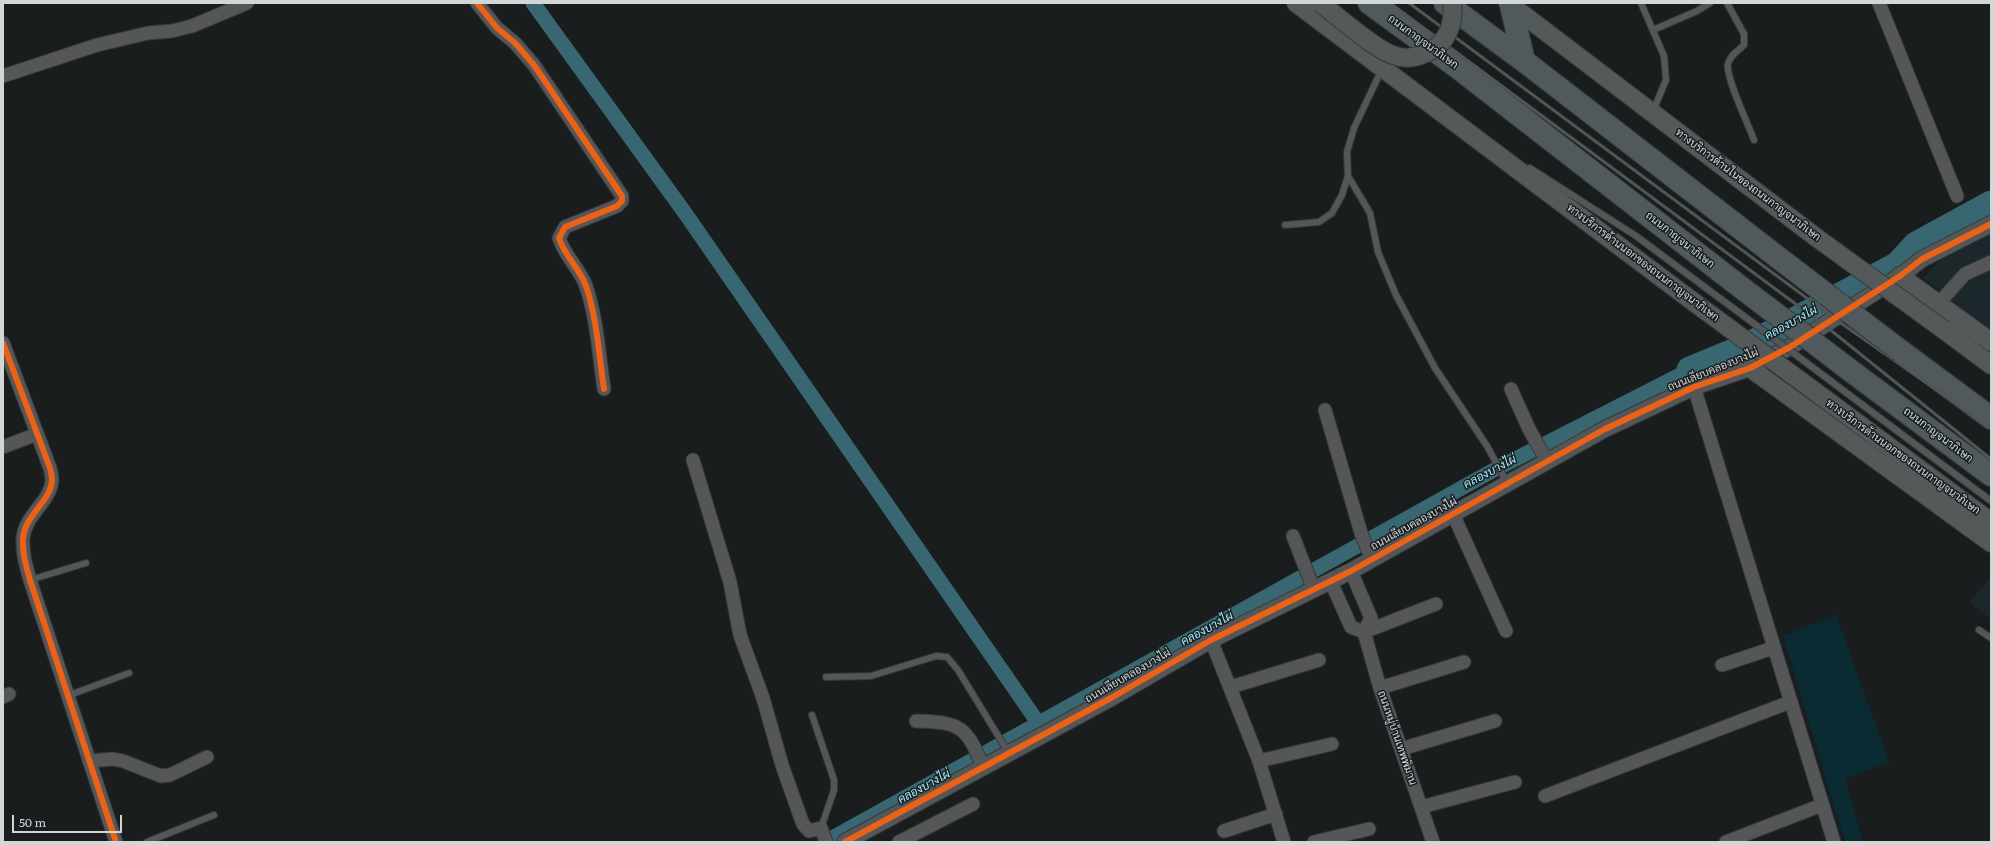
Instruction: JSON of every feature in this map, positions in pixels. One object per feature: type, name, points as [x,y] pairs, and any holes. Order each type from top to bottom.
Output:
[{"type":"highway","name":"ถนนกาญจนาภิเษก","points":[[1369,3],[1457,67],[1734,282],[1991,475]]},
{"type":"highway","points":[[1445,3],[1524,61],[1780,259],[1991,418]]},
{"type":"highway","points":[[1511,4],[1524,61]]},
{"type":"main road","name":"ทางบริการด้านนอกของถนนกาญจนาภิเษก","points":[[1296,3],[1695,303],[1991,522]]},
{"type":"main road","points":[[1320,3],[1393,56],[1413,57],[1427,54],[1440,44],[1446,37],[1452,24],[1452,3]]},
{"type":"main road","name":"ทางบริการด้านในของถนนกาญจนาภิเษก","points":[[1511,4],[1817,238],[1991,365]]},
{"type":"main road","points":[[1900,276],[1991,342]]},
{"type":"main road","points":[[1750,368],[1991,543]]},
{"type":"street","points":[[3,76],[97,45],[148,33],[172,31],[192,26],[247,3]]},
{"type":"street","points":[[477,3],[497,28],[515,43],[534,65],[622,196],[622,201],[618,206],[565,227],[559,238],[561,244],[580,272],[586,287],[595,326],[604,389]]},
{"type":"street","points":[[1879,3],[1957,196]]},
{"type":"street","name":"ถนนเลียบคลองบางไผ่","points":[[845,842],[1006,750],[1211,640],[1312,586],[1331,582],[1351,571],[1370,556],[1454,514],[1505,479],[1545,458],[1694,387],[1750,368],[1790,347],[1900,276],[1922,259],[1991,224]]},
{"type":"street","points":[[1938,304],[1965,274],[1991,262]]},
{"type":"street","points":[[4,348],[50,468],[52,481],[48,493],[30,518],[23,536],[24,555],[30,580],[116,842]]},
{"type":"street","points":[[1694,387],[1773,648],[1834,842]]},
{"type":"street","points":[[1510,389],[1545,458]]},
{"type":"street","points":[[1325,410],[1361,533],[1370,556]]},
{"type":"street","points":[[3,446],[37,434]]},
{"type":"street","points":[[693,460],[730,582],[740,635],[763,698],[782,765],[803,824],[809,831],[823,834]]},
{"type":"street","points":[[1454,514],[1506,631]]},
{"type":"street","points":[[1293,536],[1312,586]]},
{"type":"street","points":[[1351,571],[1371,618],[1364,632]]},
{"type":"street","points":[[1331,582],[1351,627],[1364,632],[1436,604]]},
{"type":"street","name":"ถนนหมู่บ้านเทพพิมาน","points":[[1364,632],[1380,688],[1433,842]]},
{"type":"street","points":[[1211,640],[1231,687],[1259,761],[1284,842]]},
{"type":"street","points":[[1722,666],[1773,648]]},
{"type":"street","points":[[1231,687],[1319,660]]},
{"type":"street","points":[[1380,688],[1464,662]]},
{"type":"street","points":[[1545,796],[1790,702]]},
{"type":"street","points":[[916,721],[944,722],[956,726],[968,738],[981,764]]},
{"type":"street","points":[[1401,749],[1495,721]]},
{"type":"street","points":[[1259,761],[1332,744]]},
{"type":"street","points":[[89,761],[113,759],[161,776],[170,775],[207,757]]},
{"type":"street","points":[[1421,807],[1515,782]]},
{"type":"street","points":[[899,842],[973,804]]},
{"type":"street","points":[[1726,842],[1822,805]]},
{"type":"street","points":[[1224,831],[1276,814]]},
{"type":"street","points":[[1314,842],[1369,829]]},
{"type":"lane","points":[[1641,3],[1664,56],[1666,80],[1652,113]]},
{"type":"lane","points":[[1653,30],[1697,11],[1710,3]]},
{"type":"lane","points":[[1727,3],[1744,34],[1744,45],[1732,56],[1728,65],[1730,79],[1754,140]]},
{"type":"lane","points":[[1285,225],[1319,222],[1332,213],[1342,195],[1348,176],[1347,152],[1354,128],[1382,68]]},
{"type":"lane","points":[[1443,113],[1514,158]]},
{"type":"lane","points":[[1521,162],[1636,236],[1991,501]]},
{"type":"lane","points":[[1348,176],[1370,213],[1378,252],[1396,295],[1435,368],[1487,446],[1505,479]]},
{"type":"lane","points":[[30,580],[86,563]]},
{"type":"lane","points":[[1979,630],[1991,638]]},
{"type":"lane","points":[[826,677],[871,676],[942,656],[947,657],[958,670],[992,723],[1006,750]]},
{"type":"lane","points":[[68,696],[129,673]]},
{"type":"lane","points":[[812,715],[834,780],[834,790],[823,834]]},
{"type":"lane","points":[[147,842],[214,815]]},
{"type":"shaded area","points":[[1991,232],[1991,331],[1923,278],[1944,257]]},
{"type":"shaded area","points":[[1991,577],[1991,619],[1969,602]]},
{"type":"shaded area","points":[[1836,615],[1889,762],[1845,779],[1863,842],[1845,842],[1783,636]]},
{"type":"waterway","points":[[533,3],[685,213],[1039,724]]},
{"type":"waterway","name":"คลองบางไผ่","points":[[1690,370],[1748,346],[1898,265],[1916,245],[1991,204]]},
{"type":"waterway","name":"คลองบางไผ่","points":[[825,842],[1494,470],[1690,370]]},
{"type":"railway","points":[[1390,3],[1828,328],[1991,459]]},
{"type":"railway","points":[[1409,3],[1835,319],[1991,428]]},
{"type":"cycle path","points":[[477,3],[497,28],[515,43],[534,65],[622,196],[622,201],[617,206],[565,227],[559,238],[564,250],[580,274],[590,298],[604,389]]},
{"type":"cycle path","points":[[845,842],[1111,698],[1211,640],[1351,571],[1605,429],[1694,387],[1750,368],[1790,347],[1900,276],[1922,259],[1991,224]]},
{"type":"cycle path","points":[[3,343],[50,468],[52,478],[47,496],[28,522],[25,530],[23,543],[26,564],[116,842]]}]
